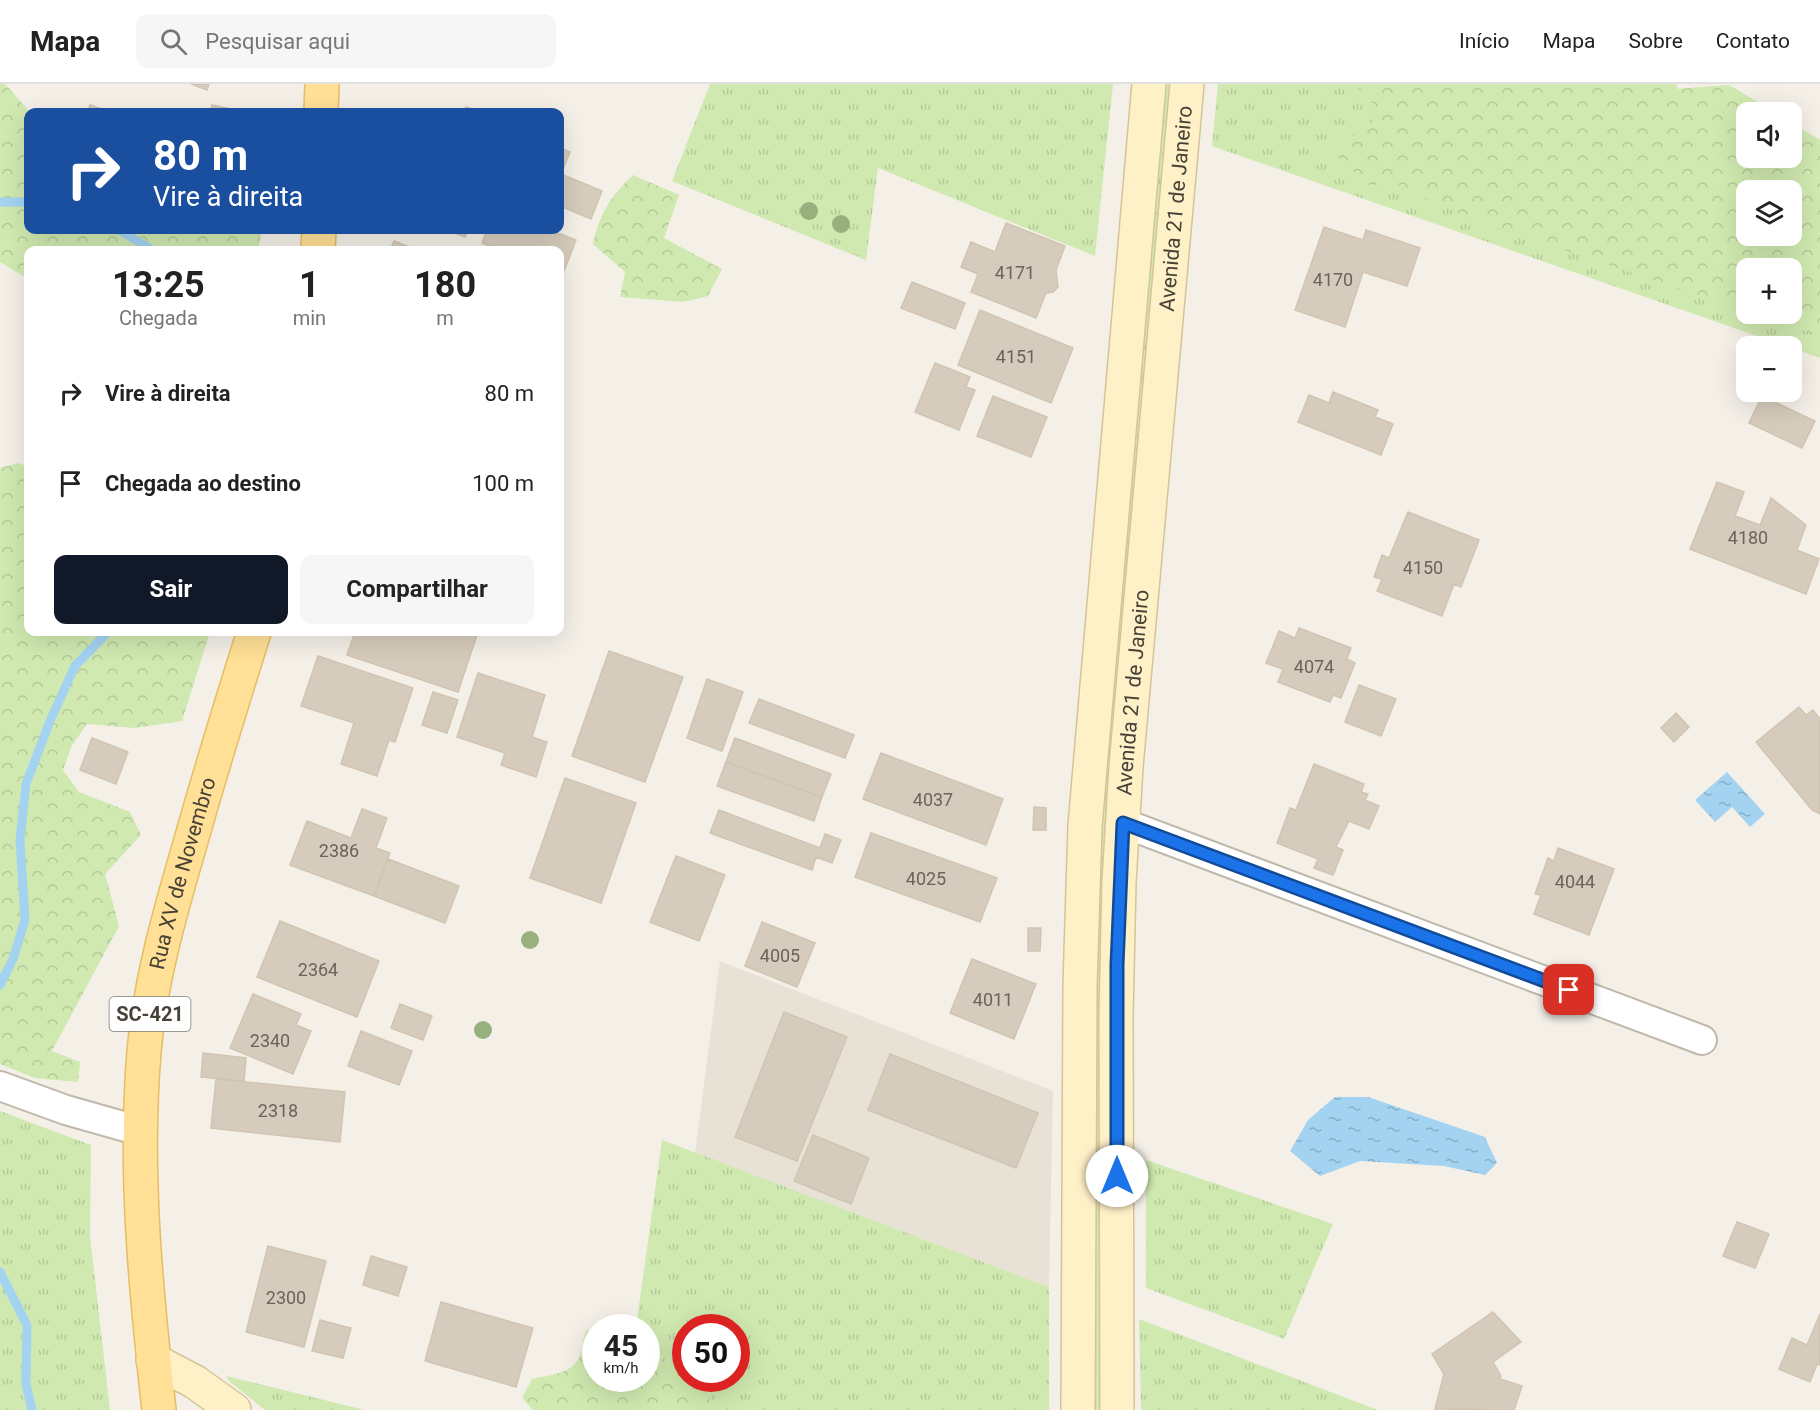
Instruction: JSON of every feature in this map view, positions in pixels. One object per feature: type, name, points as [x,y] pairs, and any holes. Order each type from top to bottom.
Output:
[{"type":"main road","points":[[321,108],[322,84]]},
{"type":"main road","name":"Avenida 21 de Janeiro","points":[[1078,1410],[1080,997],[1085,826],[1149,84]]},
{"type":"main road","name":"Avenida 21 de Janeiro","points":[[1117,1410],[1117,995],[1123,823],[1187,84]]},
{"type":"main road","name":"Rua XV de Novembro","points":[[159,1410],[141,1215],[140,1131],[145,1051],[156,975],[176,892],[253,636]]},
{"type":"main road","points":[[153,1360],[195,1382],[234,1410]]},
{"type":"street","points":[[1123,823],[1702,1040]]},
{"type":"street","points":[[0,1086],[66,1110],[140,1131]]},
{"type":"shaded area","points":[[720,961],[1053,1091],[1049,1287],[695,1153]]},
{"type":"green space","points":[[0,84],[5,84],[26,108],[24,108],[24,234],[261,234],[259,246],[24,246],[24,277],[0,262]]},
{"type":"green space","points":[[710,84],[1113,84],[1095,256],[878,168],[866,260],[672,181]]},
{"type":"green space","points":[[1161,84],[1171,84],[1103,1410],[1092,1410],[1093,990],[1100,815]]},
{"type":"green space","points":[[1218,84],[1676,84],[1678,89],[1729,85],[1757,102],[1736,102],[1736,168],[1802,168],[1802,129],[1820,140],[1820,358],[1802,352],[1802,336],[1757,336],[1212,146]]},
{"type":"green space","points":[[1351,84],[1676,84],[1678,89],[1729,85],[1757,102],[1736,102],[1736,168],[1802,168],[1802,129],[1820,140],[1820,336],[1783,324],[1802,324],[1802,258],[1736,258],[1736,308],[1468,218],[1395,183],[1368,185],[1331,151],[1372,123],[1372,97]]},
{"type":"green space","points":[[633,175],[679,195],[664,238],[722,269],[708,296],[683,302],[620,297],[625,272],[593,244],[607,206],[618,190]]},
{"type":"green space","points":[[19,463],[24,465],[24,636],[209,636],[182,721],[134,728],[87,724],[71,747],[63,770],[79,792],[130,812],[141,835],[105,874],[119,926],[52,1051],[80,1062],[78,1082],[35,1078],[0,1064],[0,468]]},
{"type":"green space","points":[[0,1111],[91,1145],[90,1236],[110,1410],[0,1410]]},
{"type":"green space","points":[[662,1140],[1049,1287],[1049,1410],[710,1410],[709,1392],[750,1392],[750,1314],[672,1314],[672,1362],[660,1356],[660,1314],[638,1314]]},
{"type":"green space","points":[[1146,1160],[1333,1224],[1284,1339],[1146,1288]]},
{"type":"green space","points":[[1139,1319],[1378,1410],[1141,1410]]},
{"type":"green space","points":[[582,1347],[582,1392],[660,1392],[660,1356],[672,1362],[672,1392],[709,1392],[710,1410],[533,1410],[522,1398],[532,1379],[554,1375],[568,1369],[578,1360]]},
{"type":"green space","points":[[226,1376],[365,1410],[265,1410],[230,1382]]},
{"type":"water","points":[[1727,772],[1765,814],[1750,827],[1732,807],[1715,822],[1695,800]]},
{"type":"water","points":[[1335,1097],[1368,1097],[1485,1137],[1497,1163],[1485,1175],[1444,1166],[1360,1161],[1320,1176],[1290,1151],[1308,1120]]},
{"type":"building","points":[[191,84],[209,84],[207,90]]},
{"type":"building","points":[[564,150],[570,152],[564,167]]},
{"type":"building","points":[[564,175],[602,191],[591,219],[564,208]]},
{"type":"building","points":[[1006,223],[1065,246],[1056,270],[1058,287],[1053,292],[1046,293],[1036,318],[971,292],[978,274],[961,267],[971,242],[995,252]]},
{"type":"building","points":[[1324,227],[1363,240],[1366,230],[1420,248],[1407,286],[1363,272],[1345,327],[1295,310]]},
{"type":"building","points":[[485,234],[560,234],[576,240],[564,271],[564,246],[490,246],[482,243]]},
{"type":"building","points":[[394,241],[407,246],[392,246]]},
{"type":"building","points":[[912,282],[965,303],[955,329],[901,308]]},
{"type":"building","points":[[980,310],[1073,348],[1051,403],[958,365]]},
{"type":"building","points":[[935,363],[970,377],[966,387],[975,390],[959,430],[915,412]]},
{"type":"building","points":[[1333,392],[1378,410],[1375,417],[1393,424],[1381,455],[1298,422],[1309,395],[1329,403]]},
{"type":"building","points":[[993,396],[1047,417],[1031,457],[977,436]]},
{"type":"building","points":[[1759,402],[1775,402],[1815,421],[1802,448],[1749,423]]},
{"type":"building","points":[[1717,482],[1744,492],[1735,516],[1760,525],[1771,498],[1806,525],[1797,550],[1819,559],[1806,594],[1690,549]]},
{"type":"building","points":[[1408,512],[1479,540],[1461,587],[1454,584],[1442,616],[1377,591],[1382,579],[1374,577],[1382,555],[1389,558]]},
{"type":"building","points":[[1299,628],[1351,648],[1347,659],[1355,663],[1341,698],[1333,695],[1330,702],[1278,682],[1283,669],[1266,663],[1279,631],[1295,638]]},
{"type":"building","points":[[354,636],[477,636],[458,692],[347,655]]},
{"type":"building","points":[[609,651],[683,677],[645,782],[572,756]]},
{"type":"building","points":[[318,656],[413,688],[395,742],[389,740],[377,776],[341,764],[354,723],[301,706]]},
{"type":"building","points":[[478,673],[545,695],[532,737],[547,742],[536,777],[501,765],[505,753],[457,737]]},
{"type":"building","points":[[707,679],[743,692],[722,751],[687,738]]},
{"type":"building","points":[[1359,685],[1396,699],[1381,736],[1345,722]]},
{"type":"building","points":[[433,692],[458,700],[447,733],[422,725]]},
{"type":"building","points":[[759,699],[854,735],[845,758],[749,723]]},
{"type":"building","points":[[1799,707],[1806,715],[1813,710],[1820,719],[1820,814],[1812,810],[1756,742]]},
{"type":"building","points":[[1676,713],[1689,727],[1674,742],[1661,728]]},
{"type":"building","points":[[92,738],[128,752],[116,784],[80,770]]},
{"type":"building","points":[[735,738],[831,774],[822,797],[726,762]]},
{"type":"building","points":[[881,753],[1003,799],[986,845],[863,799]]},
{"type":"building","points":[[726,762],[822,797],[814,821],[717,786]]},
{"type":"building","points":[[1314,764],[1364,784],[1361,792],[1368,794],[1365,800],[1379,806],[1369,829],[1349,821],[1336,847],[1343,850],[1333,875],[1314,868],[1318,859],[1277,843],[1290,808],[1296,810]]},
{"type":"building","points":[[565,778],[636,803],[601,903],[530,878]]},
{"type":"building","points":[[1034,807],[1046,808],[1046,830],[1033,830]]},
{"type":"building","points":[[362,809],[387,818],[376,848],[390,853],[374,896],[290,865],[307,821],[351,838]]},
{"type":"building","points":[[719,810],[820,848],[825,834],[841,840],[832,863],[816,857],[812,870],[710,833]]},
{"type":"building","points":[[871,833],[997,878],[980,922],[855,877]]},
{"type":"building","points":[[1558,848],[1614,869],[1589,935],[1534,914],[1541,895],[1535,894],[1548,858],[1554,861]]},
{"type":"building","points":[[676,856],[725,875],[699,941],[650,922]]},
{"type":"building","points":[[388,859],[459,886],[445,923],[374,896]]},
{"type":"building","points":[[280,921],[379,961],[357,1017],[257,977]]},
{"type":"building","points":[[762,922],[815,943],[797,987],[745,966]]},
{"type":"building","points":[[1028,928],[1041,928],[1040,951],[1028,951]]},
{"type":"building","points":[[972,959],[1036,984],[1014,1039],[950,1013]]},
{"type":"building","points":[[253,994],[301,1014],[296,1025],[311,1031],[293,1074],[230,1048]]},
{"type":"building","points":[[400,1004],[432,1016],[423,1040],[391,1028]]},
{"type":"building","points":[[784,1012],[847,1037],[797,1161],[735,1137]]},
{"type":"building","points":[[361,1031],[412,1051],[399,1085],[348,1066]]},
{"type":"building","points":[[203,1053],[246,1058],[244,1081],[201,1077]]},
{"type":"building","points":[[890,1054],[1038,1113],[1016,1168],[868,1110]]},
{"type":"building","points":[[216,1079],[345,1092],[340,1142],[211,1128]]},
{"type":"building","points":[[813,1135],[869,1158],[851,1204],[794,1181]]},
{"type":"building","points":[[1737,1222],[1769,1234],[1755,1268],[1723,1256]]},
{"type":"building","points":[[268,1246],[326,1261],[304,1347],[246,1332]]},
{"type":"building","points":[[371,1256],[407,1267],[398,1296],[363,1285]]},
{"type":"building","points":[[441,1302],[533,1328],[516,1387],[425,1361]]},
{"type":"building","points":[[1493,1312],[1521,1342],[1493,1362],[1501,1376],[1500,1379],[1522,1386],[1514,1410],[1435,1409],[1444,1374],[1432,1354]]},
{"type":"building","points":[[1820,1314],[1820,1365],[1817,1364],[1810,1382],[1779,1369],[1792,1338],[1807,1345]]},
{"type":"building","points":[[320,1320],[351,1328],[343,1358],[312,1351]]},
{"type":"waterway","points":[[0,202],[24,202]]},
{"type":"waterway","points":[[126,234],[145,246]]},
{"type":"waterway","points":[[0,985],[13,959],[25,920],[20,840],[26,784],[50,721],[75,666],[104,636]]},
{"type":"waterway","points":[[0,1272],[27,1325],[26,1384],[32,1410]]},
{"type":"route","points":[[1117,1176],[1116,1015],[1119,882],[1123,823],[1569,990]]}]
